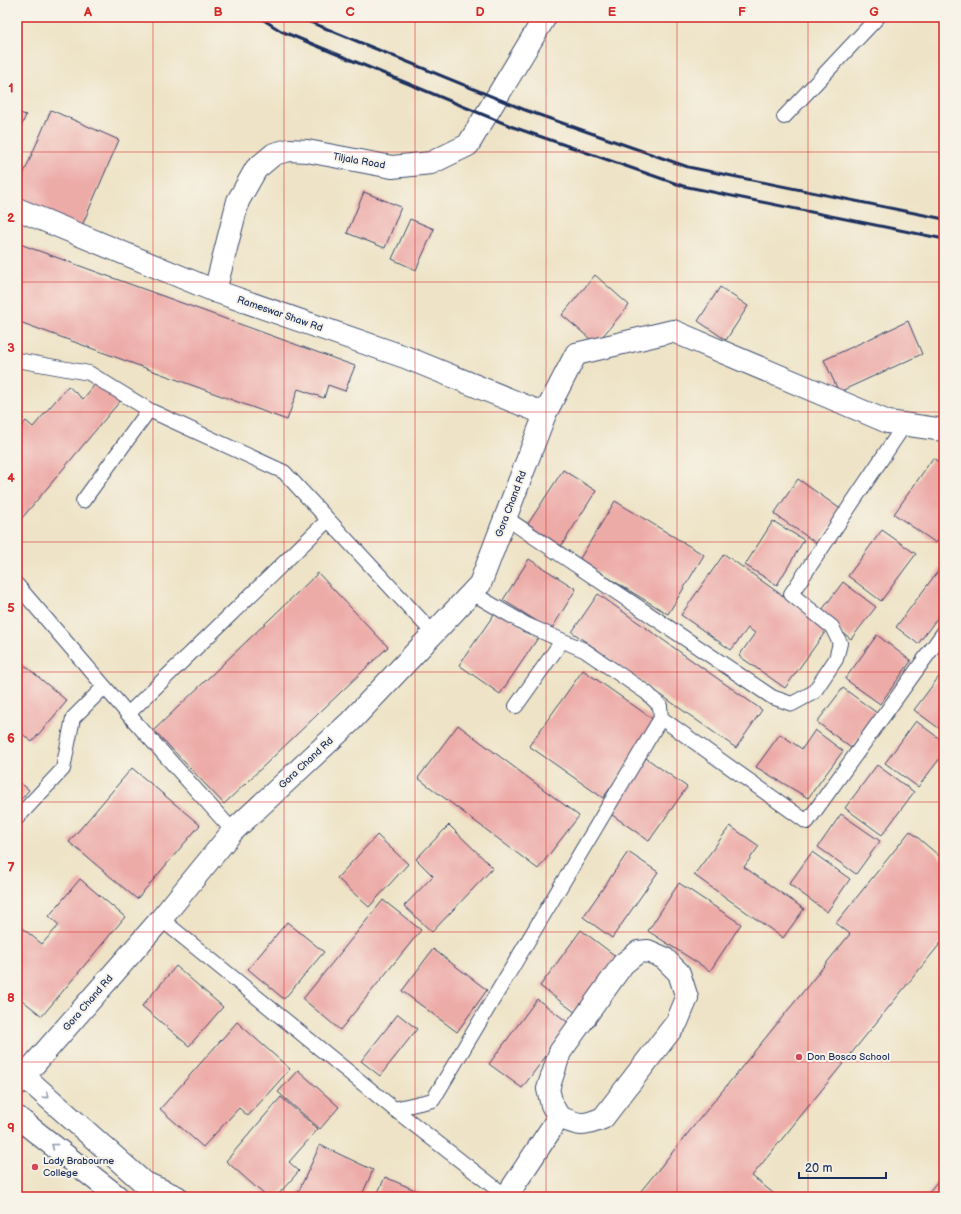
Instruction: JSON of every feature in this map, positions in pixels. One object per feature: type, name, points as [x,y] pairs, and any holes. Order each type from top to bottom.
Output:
[{"type":"street","name":"Tiljala Road","points":[[215,291],[238,201],[256,169],[274,154],[289,150],[392,167],[431,162],[468,145],[545,17]]},
{"type":"street","name":"Rameswar Shaw Rd","points":[[17,209],[215,291],[405,357],[545,414]]},
{"type":"street","name":"Gora Chand Rd","points":[[20,1077],[161,919],[233,831],[350,722],[480,584],[545,414],[576,354],[673,331],[888,422],[944,430]]},
{"type":"street","points":[[648,951],[664,958],[680,973],[687,998],[677,1022],[603,1118],[590,1124],[580,1125],[559,1117],[552,1105],[548,1089],[560,1052],[623,964],[638,952],[648,951]]},
{"type":"street","points":[[20,1077],[143,1182],[177,1197]]},
{"type":"street","points":[[17,1117],[118,1197]]},
{"type":"street","points":[[507,1197],[559,1117]]},
{"type":"lane","points":[[784,117],[878,17]]},
{"type":"lane","points":[[17,360],[89,373],[149,410],[284,472],[434,634]]},
{"type":"lane","points":[[83,501],[149,410]]},
{"type":"lane","points":[[506,518],[772,697],[792,704],[814,692],[836,659],[840,643],[832,627],[790,594],[905,424]]},
{"type":"lane","points":[[128,714],[328,520]]},
{"type":"lane","points":[[17,585],[104,687],[233,831]]},
{"type":"lane","points":[[394,1110],[433,1100],[660,718],[660,706],[647,693],[584,650],[527,625],[472,593]]},
{"type":"lane","points":[[660,718],[807,822],[944,632]]},
{"type":"lane","points":[[516,706],[562,641]]},
{"type":"lane","points":[[17,818],[63,769],[73,718],[104,687]]},
{"type":"lane","points":[[161,919],[394,1110],[507,1197]]},
{"type":"building","points":[[51,110],[119,140],[81,228],[17,201],[17,189]]},
{"type":"building","points":[[17,112],[26,115],[17,137]]},
{"type":"building","points":[[364,192],[401,207],[385,248],[347,233]]},
{"type":"building","points":[[410,219],[434,229],[416,270],[392,259]]},
{"type":"building","points":[[17,243],[355,366],[345,391],[328,385],[324,398],[298,389],[287,420],[17,321]]},
{"type":"building","points":[[595,275],[629,305],[596,344],[562,315]]},
{"type":"building","points":[[720,287],[748,306],[726,340],[698,321]]},
{"type":"building","points":[[908,321],[922,354],[839,392],[824,360]]},
{"type":"building","points":[[98,381],[121,400],[17,524],[17,431],[26,421],[33,427],[68,386],[83,399]]},
{"type":"building","points":[[933,458],[944,466],[944,531],[936,543],[894,514]]},
{"type":"building","points":[[563,470],[596,491],[560,548],[526,527]]},
{"type":"building","points":[[798,479],[842,510],[818,544],[774,514]]},
{"type":"building","points":[[615,501],[704,555],[668,614],[579,560]]},
{"type":"building","points":[[773,521],[804,540],[777,585],[745,565]]},
{"type":"building","points":[[882,530],[916,554],[881,601],[848,576]]},
{"type":"building","points":[[724,554],[828,628],[785,688],[739,656],[755,633],[748,628],[731,650],[681,615]]},
{"type":"building","points":[[529,559],[576,589],[551,630],[503,600]]},
{"type":"building","points":[[944,563],[944,609],[918,644],[896,627]]},
{"type":"building","points":[[318,573],[388,647],[224,804],[154,730]]},
{"type":"building","points":[[843,582],[876,607],[851,639],[819,614]]},
{"type":"building","points":[[598,594],[762,710],[736,748],[572,632]]},
{"type":"building","points":[[497,610],[538,638],[500,694],[459,665]]},
{"type":"building","points":[[877,635],[911,661],[880,704],[845,679]]},
{"type":"building","points":[[17,659],[67,701],[32,742],[20,732],[17,736]]},
{"type":"building","points":[[583,670],[657,722],[603,798],[529,746]]},
{"type":"building","points":[[944,670],[944,732],[914,710]]},
{"type":"building","points":[[843,688],[877,713],[851,748],[817,722]]},
{"type":"building","points":[[916,721],[944,742],[944,753],[918,787],[885,763]]},
{"type":"building","points":[[458,725],[579,816],[538,869],[418,778]]},
{"type":"building","points":[[815,730],[843,751],[808,798],[756,767],[780,734],[802,749]]},
{"type":"building","points":[[646,758],[687,787],[649,841],[608,812]]},
{"type":"building","points":[[877,765],[914,792],[882,835],[845,808]]},
{"type":"building","points":[[132,768],[200,825],[137,899],[69,842]]},
{"type":"building","points":[[17,780],[29,790],[17,804]]},
{"type":"building","points":[[841,814],[880,841],[856,874],[818,847]]},
{"type":"building","points":[[449,825],[493,868],[432,932],[404,906],[433,876],[416,859]]},
{"type":"building","points":[[730,826],[759,846],[744,867],[804,909],[783,938],[694,875]]},
{"type":"building","name":"Don Bosco School","points":[[910,831],[944,860],[944,939],[752,1176],[778,1197],[636,1197],[850,934],[836,923]]},
{"type":"building","points":[[377,835],[408,864],[369,907],[337,878]]},
{"type":"building","points":[[628,852],[658,872],[612,938],[583,917]]},
{"type":"building","points":[[812,852],[850,879],[827,912],[789,884]]},
{"type":"building","points":[[80,879],[125,917],[42,1016],[17,996],[17,924],[42,944],[59,925],[49,916]]},
{"type":"building","points":[[679,883],[741,924],[710,971],[648,931]]},
{"type":"building","points":[[383,900],[421,930],[340,1030],[303,999]]},
{"type":"building","points":[[287,922],[324,952],[284,999],[248,969]]},
{"type":"building","points":[[581,930],[617,957],[576,1013],[540,986]]},
{"type":"building","points":[[433,949],[487,990],[457,1032],[402,991]]},
{"type":"building","points":[[176,966],[223,1007],[189,1046],[142,1006]]},
{"type":"building","points":[[537,999],[570,1024],[522,1088],[489,1064]]},
{"type":"building","points":[[398,1014],[417,1029],[380,1076],[361,1061]]},
{"type":"building","points":[[237,1022],[290,1069],[248,1116],[239,1108],[203,1147],[160,1109]]},
{"type":"building","points":[[298,1070],[339,1107],[320,1129],[278,1092]]},
{"type":"building","points":[[281,1097],[318,1129],[289,1162],[299,1171],[276,1197],[267,1197],[226,1161]]},
{"type":"building","points":[[320,1145],[373,1170],[361,1197],[296,1197]]},
{"type":"building","points":[[944,1173],[944,1197],[925,1197]]},
{"type":"building","points":[[385,1177],[431,1197],[376,1197]]},
{"type":"railway","points":[[259,17],[281,31],[513,127],[683,186],[944,239]]},
{"type":"railway","points":[[298,17],[525,110],[688,167],[944,219]]},
{"type":"place","name":"Don Bosco School","points":[[799,1057]]},
{"type":"place","name":"Lady Brabourne College","points":[[35,1167]]}]
